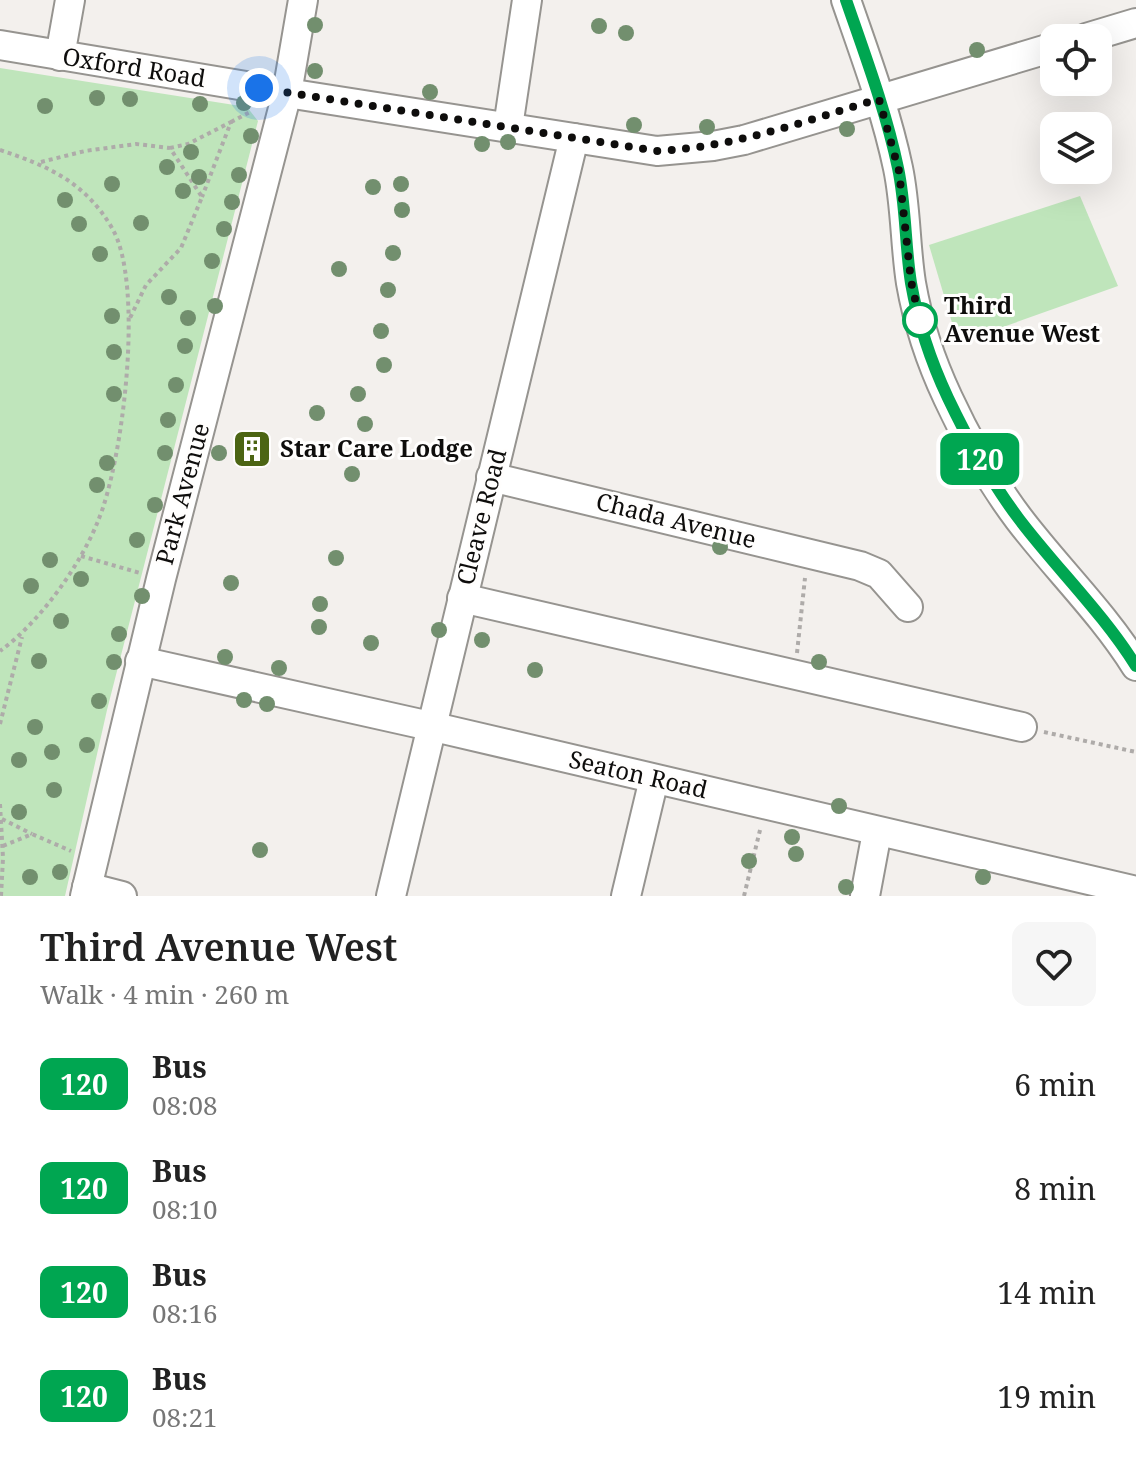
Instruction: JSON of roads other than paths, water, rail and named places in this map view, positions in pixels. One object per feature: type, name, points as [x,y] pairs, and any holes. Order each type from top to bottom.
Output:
[{"type":"street","points":[[60,56],[70,0]]},
{"type":"street","name":"Park Avenue","points":[[86,891],[140,661],[287,93],[303,0]]},
{"type":"street","points":[[508,127],[527,0]]},
{"type":"street","points":[[846,0],[899,171],[917,310],[925,341],[947,397],[992,482],[1020,520],[1102,616],[1136,666]]},
{"type":"street","points":[[1112,30],[1136,23]]},
{"type":"street","name":"Oxford Road","points":[[0,45],[657,151],[744,140],[1040,51]]},
{"type":"street","name":"Cleave Road","points":[[391,896],[574,138]]},
{"type":"street","name":"Chada Avenue","points":[[491,477],[860,566],[879,574],[908,607]]},
{"type":"street","points":[[462,598],[1022,727]]},
{"type":"street","name":"Seaton Road","points":[[140,661],[1136,891]]},
{"type":"street","points":[[626,896],[654,779]]},
{"type":"street","points":[[865,896],[877,832]]},
{"type":"street","points":[[86,891],[122,896]]},
{"type":"place","name":"Third Avenue West","points":[[920,320]]},
{"type":"place","name":"Star Care Lodge","points":[[252,449]]}]
